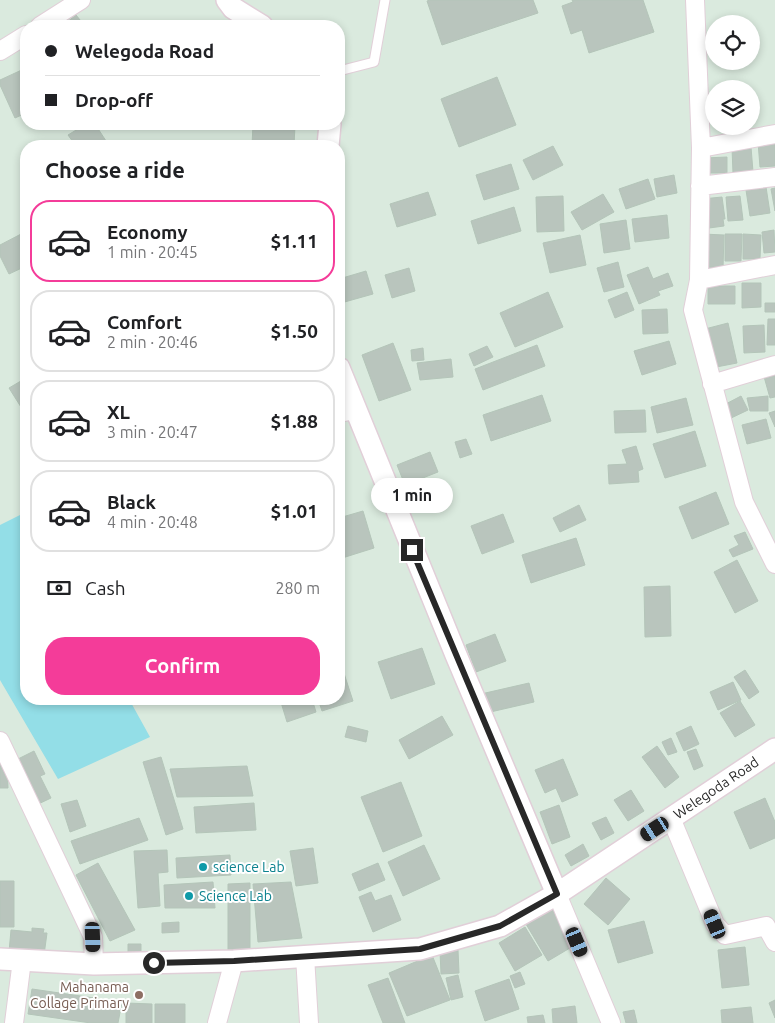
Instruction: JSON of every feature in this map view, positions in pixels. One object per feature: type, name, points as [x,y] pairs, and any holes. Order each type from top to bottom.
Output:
[{"type":"street","points":[[49,20],[81,0]]},
{"type":"street","points":[[226,0],[233,8],[252,20]]},
{"type":"street","points":[[695,0],[701,148],[699,280],[693,310],[744,502],[775,564]]},
{"type":"street","points":[[0,51],[20,39]]},
{"type":"street","points":[[701,148],[775,134]]},
{"type":"street","points":[[700,186],[775,177]]},
{"type":"street","points":[[699,280],[775,265]]},
{"type":"street","points":[[712,384],[775,365]]},
{"type":"street","points":[[347,412],[557,894],[611,1023]]},
{"type":"street","points":[[0,741],[93,937],[94,964]]},
{"type":"street","name":"Welegoda Road","points":[[0,960],[94,964],[234,961],[420,949],[500,926],[557,894],[775,749]]},
{"type":"street","points":[[671,818],[715,924],[725,935],[766,926],[775,942]]},
{"type":"street","points":[[305,956],[309,1023]]},
{"type":"street","points":[[14,1023],[22,960]]},
{"type":"street","points":[[217,1023],[234,961]]},
{"type":"lane","points":[[345,69],[374,62],[385,0]]},
{"type":"shaded area","points":[[20,515],[20,705],[132,705],[150,737],[58,779],[0,680],[0,525]]},
{"type":"building","points":[[533,0],[538,13],[442,45],[427,1]]},
{"type":"building","points":[[572,0],[643,0],[654,32],[589,53],[582,30],[571,34],[562,6],[573,2]]},
{"type":"building","points":[[76,15],[80,20],[70,20]]},
{"type":"building","points":[[20,71],[20,116],[15,118],[0,85],[0,80]]},
{"type":"building","points":[[497,77],[516,125],[459,147],[441,99]]},
{"type":"building","points":[[76,130],[99,130],[105,140],[72,140],[68,135]]},
{"type":"building","points":[[253,130],[295,130],[294,140],[252,140]]},
{"type":"building","points":[[775,141],[775,166],[760,167],[758,142]]},
{"type":"building","points":[[553,146],[563,165],[533,180],[523,160]]},
{"type":"building","points":[[751,147],[753,172],[733,173],[732,148]]},
{"type":"building","points":[[727,157],[727,173],[706,173],[705,158]]},
{"type":"building","points":[[511,164],[519,189],[484,200],[476,175]]},
{"type":"building","points":[[674,175],[677,193],[657,197],[654,179]]},
{"type":"building","points":[[648,179],[655,199],[626,209],[619,189]]},
{"type":"building","points":[[766,187],[770,213],[750,216],[746,190]]},
{"type":"building","points":[[775,188],[775,211],[771,189]]},
{"type":"building","points":[[428,192],[436,215],[397,227],[390,204]]},
{"type":"building","points":[[603,194],[614,212],[582,230],[571,212]]},
{"type":"building","points":[[563,196],[564,231],[537,232],[536,197]]},
{"type":"building","points":[[740,196],[743,220],[728,221],[726,197]]},
{"type":"building","points":[[722,197],[724,226],[709,228],[702,199]]},
{"type":"building","points":[[514,207],[521,231],[478,244],[471,221]]},
{"type":"building","points":[[667,215],[669,238],[635,242],[632,219]]},
{"type":"building","points":[[626,220],[630,249],[604,253],[600,224]]},
{"type":"building","points":[[774,230],[775,252],[764,253],[762,232]]},
{"type":"building","points":[[703,234],[724,235],[723,268],[703,267]]},
{"type":"building","points":[[725,234],[742,234],[741,261],[725,261]]},
{"type":"building","points":[[743,234],[761,235],[760,259],[743,259]]},
{"type":"building","points":[[20,235],[20,269],[9,274],[0,256],[0,245]]},
{"type":"building","points":[[580,235],[586,265],[550,273],[543,243]]},
{"type":"building","points":[[618,262],[624,287],[604,292],[597,268]]},
{"type":"building","points":[[648,267],[653,279],[668,273],[673,286],[658,291],[660,295],[639,304],[627,275]]},
{"type":"building","points":[[409,268],[415,291],[392,298],[385,275]]},
{"type":"building","points":[[366,271],[373,294],[345,302],[345,277]]},
{"type":"building","points":[[742,283],[761,283],[761,307],[742,308]]},
{"type":"building","points":[[708,286],[735,286],[735,304],[708,304]]},
{"type":"building","points":[[548,292],[563,327],[515,347],[500,313]]},
{"type":"building","points":[[627,292],[634,310],[615,318],[608,300]]},
{"type":"building","points":[[765,303],[775,303],[775,312],[765,312]]},
{"type":"building","points":[[667,309],[668,333],[643,334],[642,310]]},
{"type":"building","points":[[768,319],[775,319],[775,345],[767,345]]},
{"type":"building","points":[[728,323],[737,363],[711,368],[705,329]]},
{"type":"building","points":[[764,325],[765,352],[744,353],[743,326]]},
{"type":"building","points":[[669,341],[676,364],[642,375],[634,351]]},
{"type":"building","points":[[393,343],[411,390],[379,401],[362,355]]},
{"type":"building","points":[[537,345],[545,366],[483,390],[475,369]]},
{"type":"building","points":[[487,346],[493,357],[474,366],[469,354]]},
{"type":"building","points":[[423,348],[424,360],[412,361],[411,350]]},
{"type":"building","points":[[451,359],[453,377],[420,380],[417,363]]},
{"type":"building","points":[[775,369],[775,397],[770,398],[763,373]]},
{"type":"building","points":[[20,382],[20,405],[9,388]]},
{"type":"building","points":[[542,395],[551,421],[491,441],[483,415]]},
{"type":"building","points":[[741,396],[748,410],[729,419],[722,406]]},
{"type":"building","points":[[768,396],[768,411],[750,411],[747,398]]},
{"type":"building","points":[[686,398],[693,425],[657,433],[651,407]]},
{"type":"building","points":[[645,410],[646,432],[615,433],[614,411]]},
{"type":"building","points":[[775,411],[775,427],[769,413]]},
{"type":"building","points":[[766,419],[771,438],[747,444],[742,425]]},
{"type":"building","points":[[695,431],[706,466],[665,478],[653,444]]},
{"type":"building","points":[[466,439],[472,454],[460,458],[455,442]]},
{"type":"building","points":[[636,446],[643,469],[638,471],[639,482],[609,484],[608,465],[627,464],[622,450]]},
{"type":"building","points":[[430,452],[438,472],[405,485],[397,465]]},
{"type":"building","points":[[716,492],[729,524],[692,539],[679,507]]},
{"type":"building","points":[[579,505],[586,520],[560,532],[553,518]]},
{"type":"building","points":[[363,511],[374,548],[345,557],[345,516]]},
{"type":"building","points":[[503,514],[514,542],[482,554],[471,526]]},
{"type":"building","points":[[745,532],[753,549],[733,557],[729,550],[739,545],[734,536]]},
{"type":"building","points":[[576,538],[585,565],[531,583],[522,555]]},
{"type":"building","points":[[737,560],[758,601],[735,613],[714,572]]},
{"type":"building","points":[[670,586],[671,636],[645,637],[644,587]]},
{"type":"building","points":[[495,634],[506,661],[476,672],[466,645]]},
{"type":"building","points":[[422,648],[435,684],[391,699],[378,662]]},
{"type":"building","points":[[745,670],[759,692],[749,699],[734,677]]},
{"type":"building","points":[[345,676],[353,701],[345,704]]},
{"type":"building","points":[[733,682],[741,700],[718,710],[710,692]]},
{"type":"building","points":[[529,683],[534,702],[486,713],[481,694]]},
{"type":"building","points":[[740,701],[755,725],[735,737],[720,713]]},
{"type":"building","points":[[282,705],[314,705],[316,712],[287,722]]},
{"type":"building","points":[[320,705],[341,705],[322,711]]},
{"type":"building","points":[[442,716],[453,735],[409,759],[399,740]]},
{"type":"building","points":[[348,726],[368,731],[366,742],[345,737]]},
{"type":"building","points":[[691,726],[699,744],[684,751],[676,733]]},
{"type":"building","points":[[671,738],[677,752],[668,755],[662,742]]},
{"type":"building","points":[[657,746],[679,777],[665,788],[642,757]]},
{"type":"building","points":[[696,749],[703,766],[694,770],[687,752]]},
{"type":"building","points":[[34,751],[45,774],[40,776],[51,798],[34,806],[14,761]]},
{"type":"building","points":[[161,757],[183,829],[166,835],[143,762]]},
{"type":"building","points":[[563,759],[578,795],[562,802],[556,788],[545,793],[535,770]]},
{"type":"building","points":[[0,763],[7,763],[8,788],[0,788]]},
{"type":"building","points":[[247,766],[253,796],[177,797],[170,769]]},
{"type":"building","points":[[401,782],[422,836],[383,852],[361,797]]},
{"type":"building","points":[[631,790],[644,811],[628,821],[614,800]]},
{"type":"building","points":[[765,798],[775,822],[775,838],[750,849],[734,812]]},
{"type":"building","points":[[77,800],[86,826],[70,832],[61,804]]},
{"type":"building","points":[[254,803],[256,830],[196,833],[194,807]]},
{"type":"building","points":[[559,805],[570,837],[552,844],[540,812]]},
{"type":"building","points":[[606,817],[614,833],[601,840],[592,823]]},
{"type":"building","points":[[139,818],[148,840],[80,864],[71,841]]},
{"type":"building","points":[[583,844],[589,856],[571,866],[565,855]]},
{"type":"building","points":[[424,845],[440,879],[403,896],[388,862]]},
{"type":"building","points":[[313,848],[318,883],[296,886],[290,851]]},
{"type":"building","points":[[167,850],[168,872],[158,873],[160,906],[138,908],[134,851]]},
{"type":"building","name":"science Lab","points":[[230,855],[231,875],[177,878],[176,858]]},
{"type":"building","points":[[98,863],[135,930],[110,941],[76,875]]},
{"type":"building","points":[[378,863],[385,880],[359,891],[352,874]]},
{"type":"building","points":[[606,878],[630,899],[608,925],[584,904]]},
{"type":"building","points":[[0,881],[14,881],[14,927],[0,927]]},
{"type":"building","name":"Science Lab","points":[[213,882],[215,908],[165,908],[164,885]]},
{"type":"building","points":[[291,882],[302,938],[258,942],[253,884]]},
{"type":"building","points":[[250,883],[250,953],[228,953],[228,884]]},
{"type":"building","points":[[371,892],[375,901],[391,895],[401,920],[373,932],[359,897]]},
{"type":"building","points":[[553,908],[575,945],[548,961],[526,924]]},
{"type":"building","points":[[644,921],[653,953],[618,963],[608,930]]},
{"type":"building","points":[[179,922],[179,932],[162,933],[162,923]]},
{"type":"building","points":[[525,927],[542,955],[515,971],[499,943]]},
{"type":"building","points":[[32,928],[44,929],[43,933],[47,933],[44,955],[9,952],[11,930],[32,932]]},
{"type":"building","points":[[128,944],[141,944],[141,953],[128,953]]},
{"type":"building","points":[[745,947],[749,985],[722,988],[718,950]]},
{"type":"building","points":[[458,950],[459,973],[441,974],[440,951]]},
{"type":"building","points":[[432,955],[450,1000],[407,1016],[389,973]]},
{"type":"building","points":[[520,972],[525,984],[515,988],[510,976]]},
{"type":"building","points":[[458,975],[463,997],[451,1000],[446,978]]},
{"type":"building","points":[[388,978],[405,1023],[383,1023],[368,985]]},
{"type":"building","points":[[509,979],[519,1009],[485,1021],[475,991]]},
{"type":"building","points":[[32,989],[122,1002],[118,1023],[91,1023],[28,1014]]},
{"type":"building","points":[[775,1000],[775,1018],[769,1003]]},
{"type":"building","points":[[126,1003],[152,1004],[152,1023],[126,1023]]},
{"type":"building","points":[[155,1004],[185,1004],[185,1023],[155,1023]]},
{"type":"building","points":[[575,1006],[577,1023],[553,1023],[552,1009]]},
{"type":"building","points":[[751,1007],[753,1023],[722,1023],[721,1010]]},
{"type":"building","points":[[634,1010],[637,1023],[626,1023],[623,1012]]},
{"type":"building","points":[[543,1015],[545,1023],[528,1023],[527,1017]]},
{"type":"place","name":"science Lab","points":[[203,867]]},
{"type":"place","name":"Science Lab","points":[[189,896]]},
{"type":"place","name":"Mahanama Collage Primary","points":[[139,995]]},
{"type":"route","points":[[154,963],[234,961],[420,949],[500,926],[557,894],[412,550]]}]
